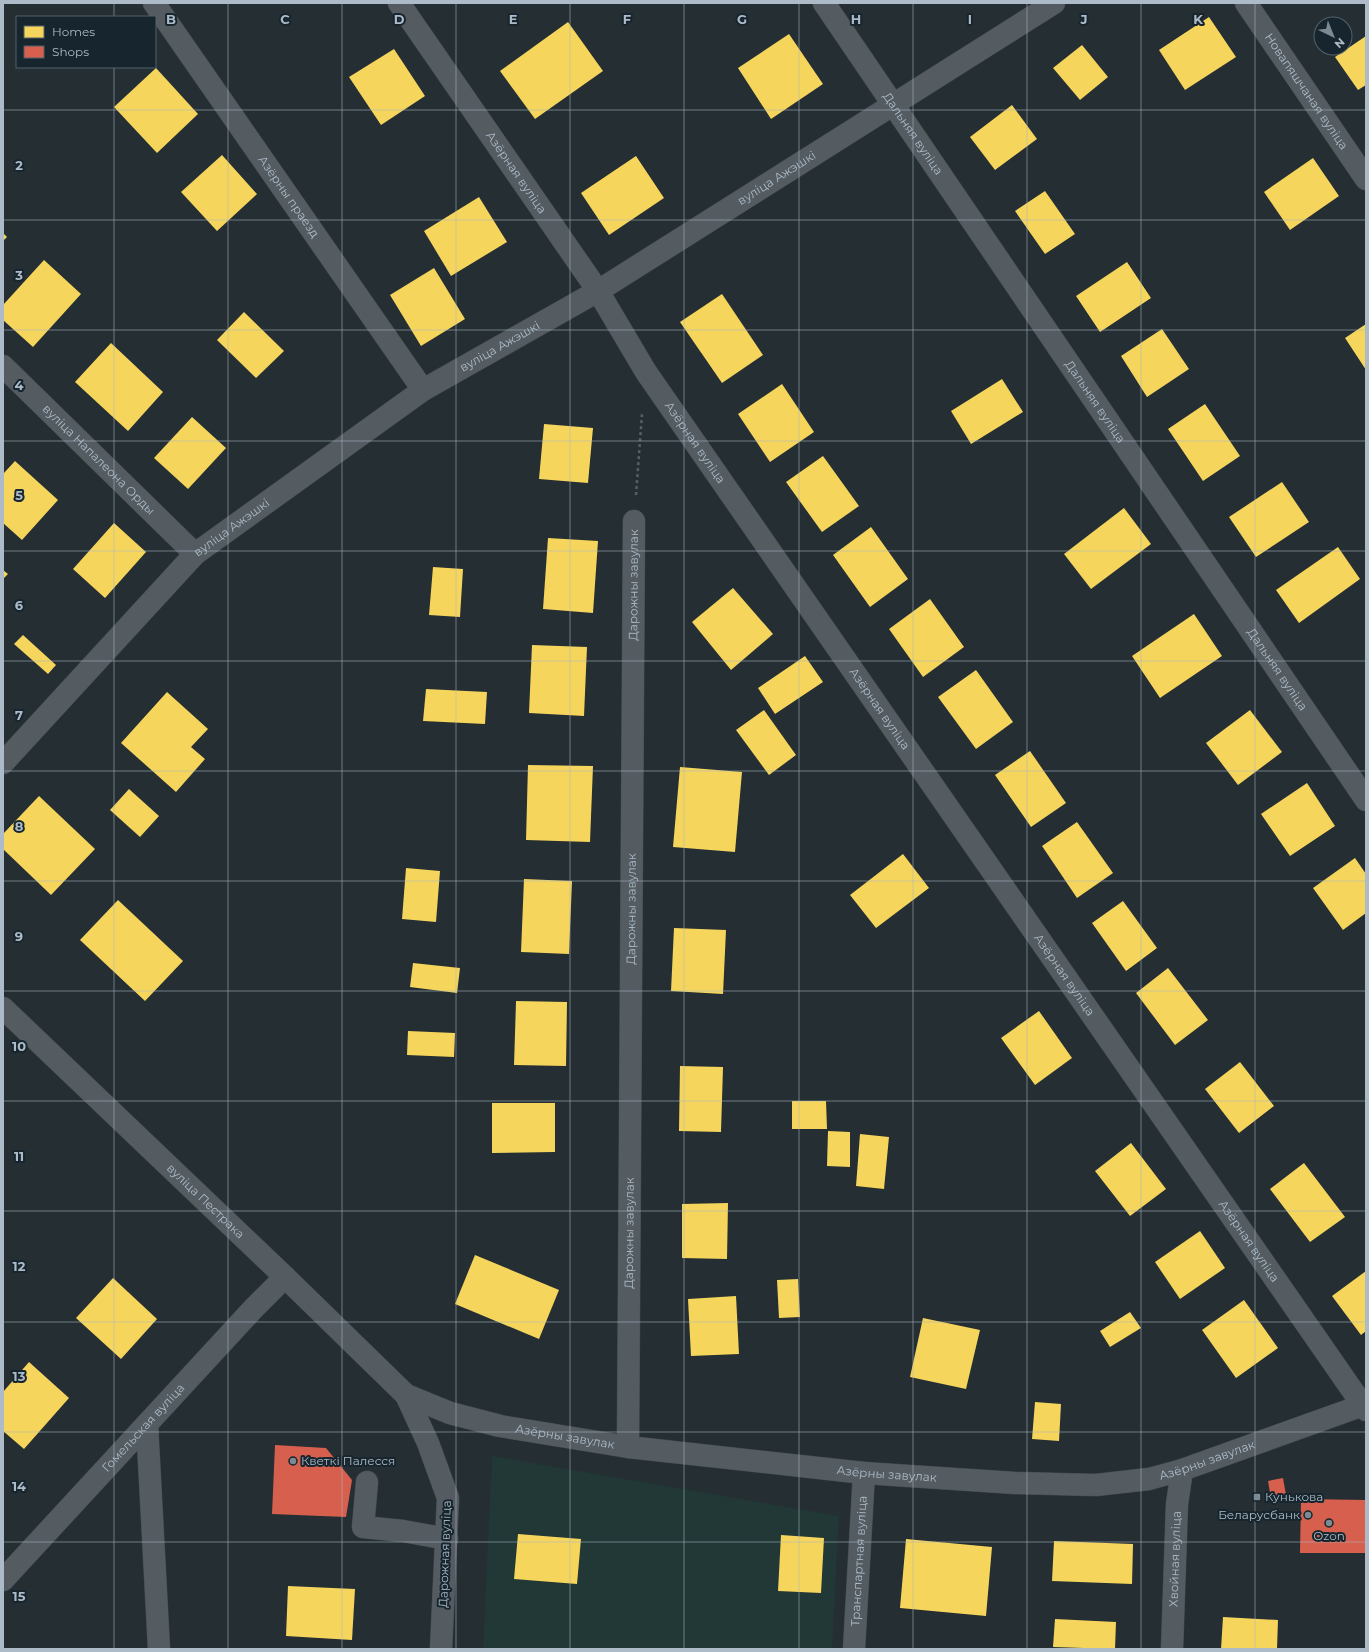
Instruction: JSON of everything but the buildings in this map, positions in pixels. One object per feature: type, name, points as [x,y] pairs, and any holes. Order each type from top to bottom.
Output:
[{"type":"street","name":"Азёрны праезд","points":[[154,3],[423,390]]},
{"type":"street","name":"Азёрная вуліца","points":[[399,3],[598,291],[646,372],[1365,1407]]},
{"type":"street","name":"Дальняя вуліца","points":[[824,3],[1366,800]]},
{"type":"street","name":"вуліца Ажэшкі","points":[[3,763],[195,554],[423,390],[598,291],[1054,3]]},
{"type":"street","name":"Новапяшчаная вуліца","points":[[1246,3],[1366,179]]},
{"type":"street","name":"вуліца Напалеона Орды","points":[[3,366],[195,554]]},
{"type":"street","name":"Дарожны завулак","points":[[628,1447],[634,521]]},
{"type":"street","name":"вуліца Пестрака","points":[[3,1008],[285,1277],[406,1395]]},
{"type":"street","name":"Гомельская вуліца","points":[[3,1580],[252,1309],[285,1277]]},
{"type":"street","name":"Азёрны завулак","points":[[406,1395],[450,1413],[500,1426],[628,1447],[864,1472],[1015,1483],[1096,1485],[1149,1479],[1182,1470],[1365,1407]]},
{"type":"street","name":"Дарожная вуліца","points":[[406,1395],[428,1443],[448,1498],[441,1649]]},
{"type":"street","points":[[147,1424],[159,1649]]},
{"type":"street","name":"Хвойная вуліца","points":[[1172,1649],[1178,1504],[1182,1470]]},
{"type":"street","name":"Транспартная вуліца","points":[[854,1649],[864,1472]]},
{"type":"street","points":[[367,1482],[363,1527],[403,1531],[447,1539]]},
{"type":"path","name":"Дарожны завулак","points":[[634,521],[646,372]]},
{"type":"green space","points":[[492,1456],[839,1516],[832,1649],[483,1649]]},
{"type":"place","name":"Кветкі Палесся","points":[[293,1461]]},
{"type":"place","name":"Кунькова","points":[[1257,1497]]},
{"type":"place","name":"Беларусбанк","points":[[1308,1515]]},
{"type":"place","name":"Ozon","points":[[1329,1523]]}]
